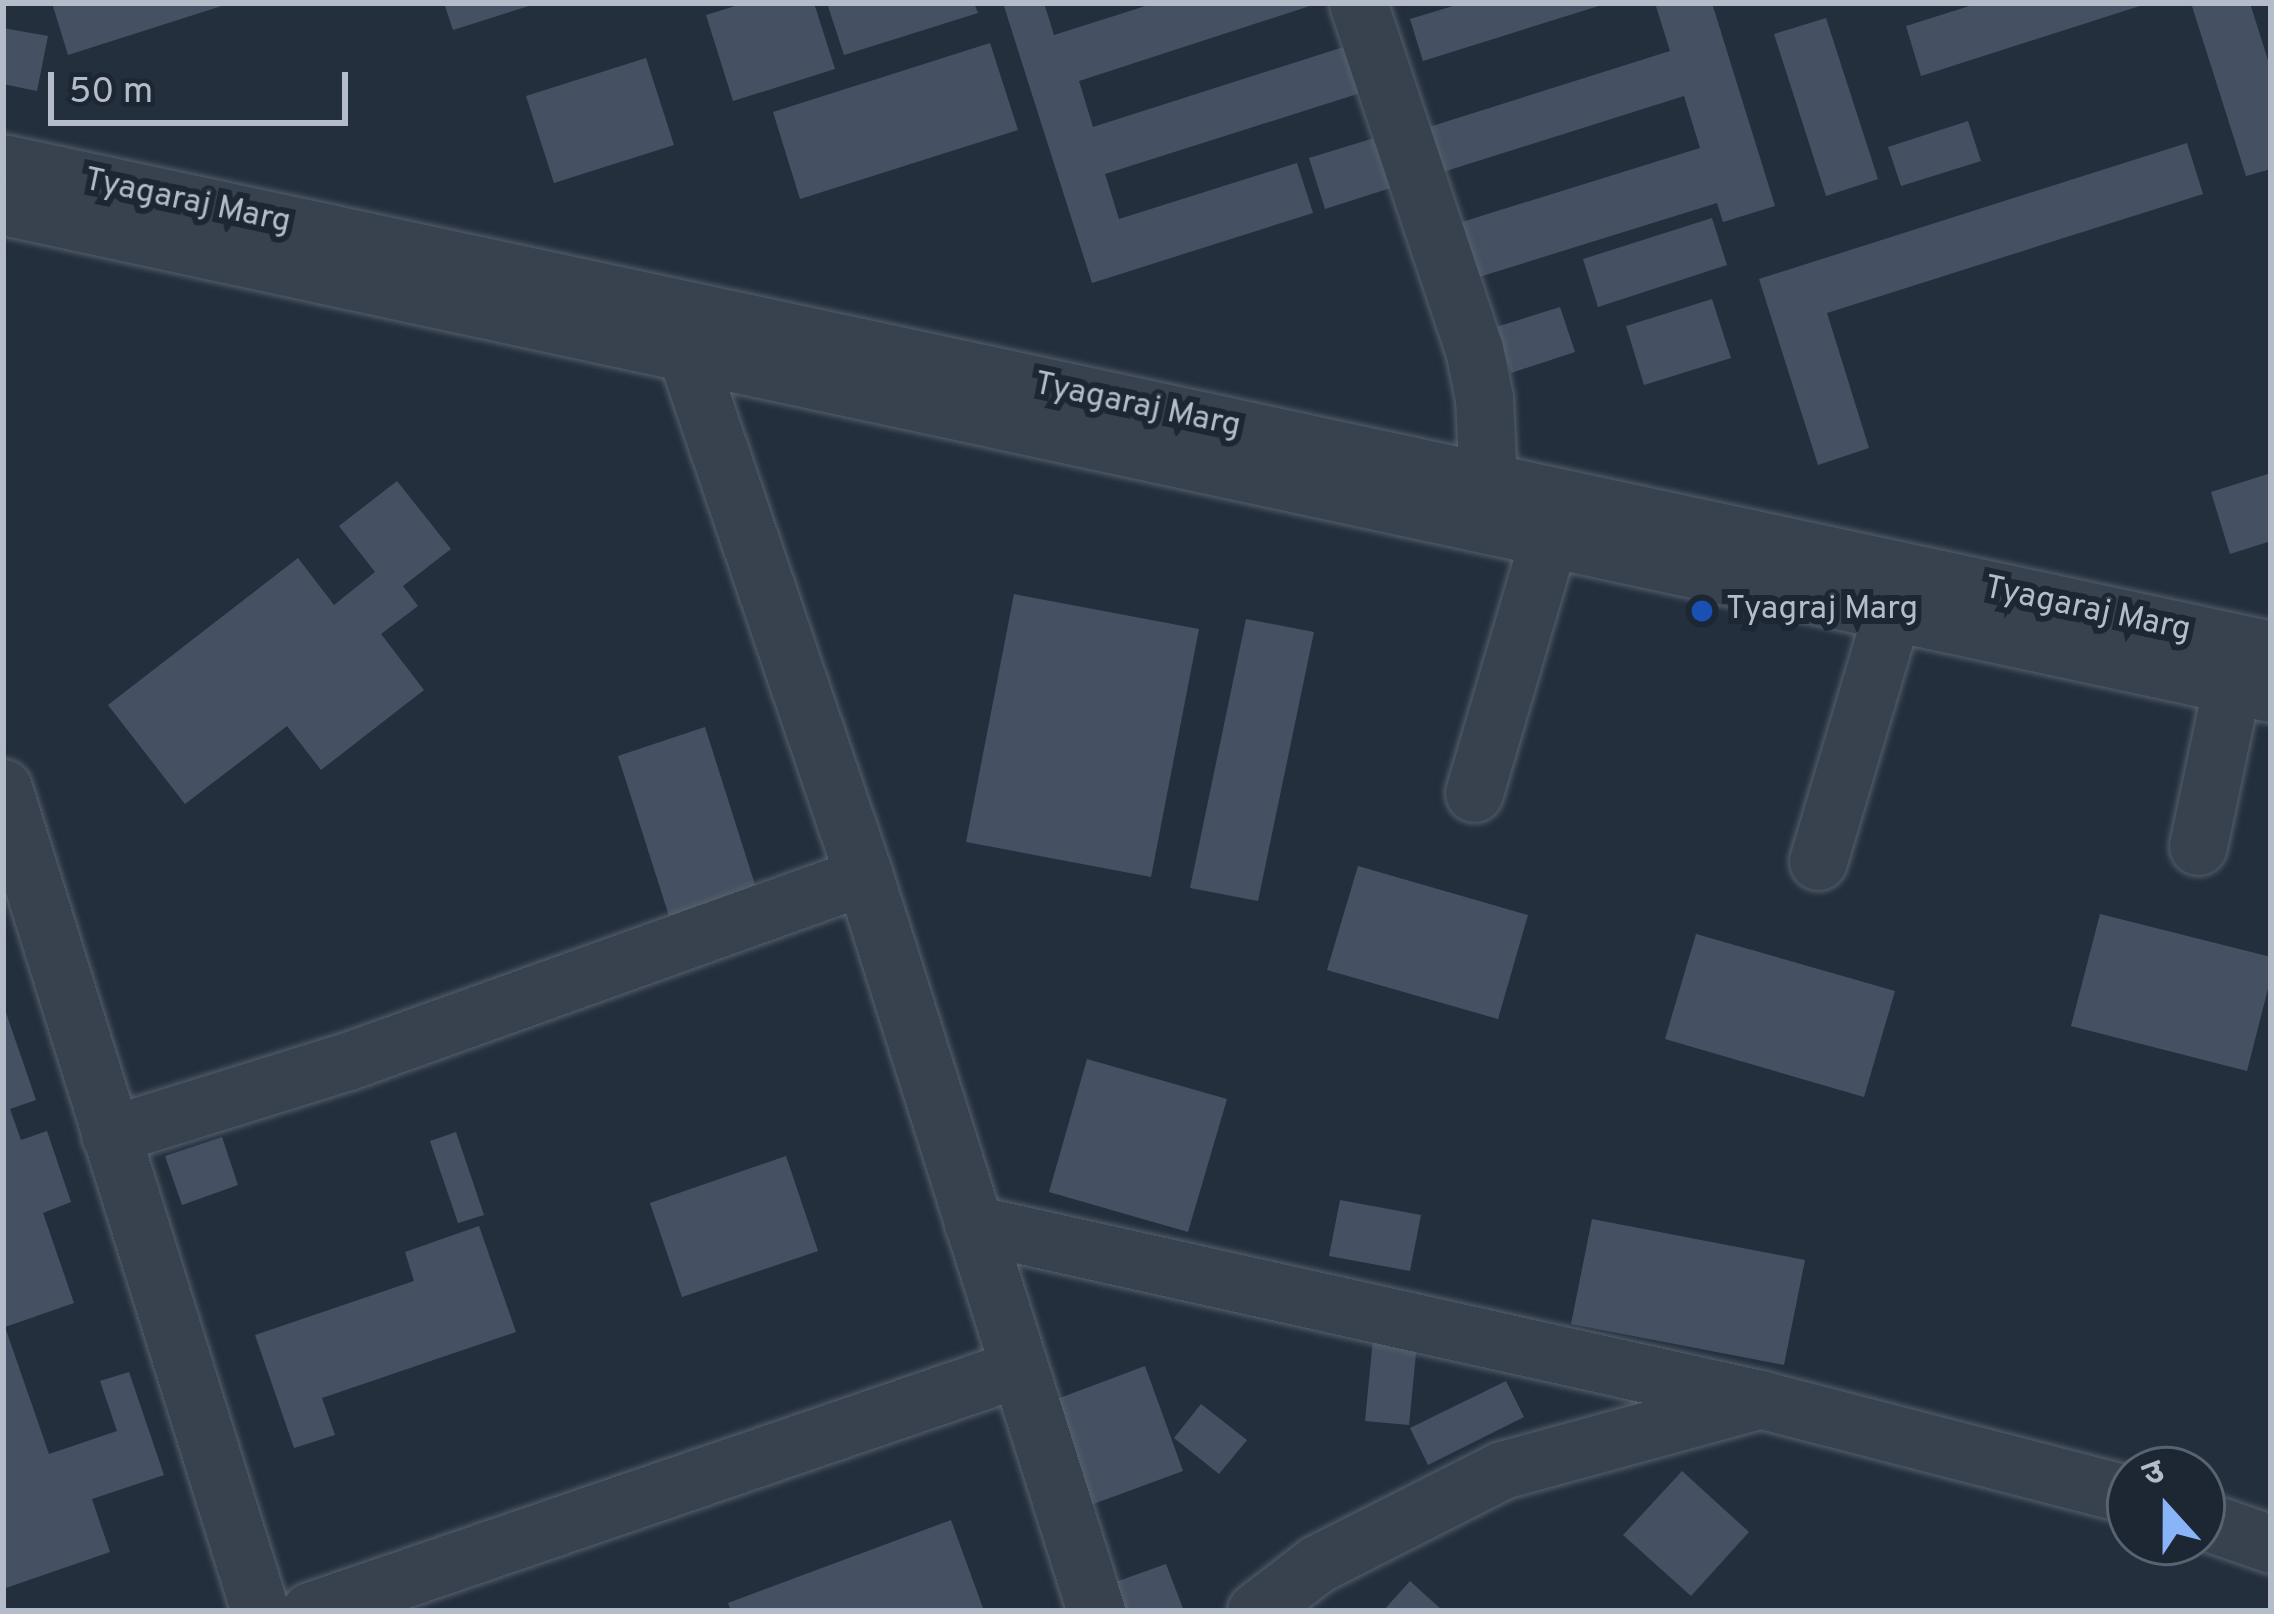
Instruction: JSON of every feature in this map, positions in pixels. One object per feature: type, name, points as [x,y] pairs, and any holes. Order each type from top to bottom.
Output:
[{"type":"street","points":[[1358,3],[1474,349],[1484,398],[1488,482]]},
{"type":"street","name":"Tyagaraj Marg","points":[[3,164],[1488,482],[2258,676]]},
{"type":"street","name":"Tyagaraj Marg","points":[[3,206],[1892,612],[2258,676]]},
{"type":"street","points":[[686,353],[864,876],[1096,1611]]},
{"type":"street","points":[[1474,793],[1549,538]]},
{"type":"street","points":[[1818,861],[1892,612]]},
{"type":"street","points":[[2198,846],[2258,676]]},
{"type":"street","points":[[3,788],[260,1611]]},
{"type":"street","points":[[110,1135],[371,1053],[864,876]]},
{"type":"street","points":[[973,1224],[1760,1399],[2106,1489]]},
{"type":"street","points":[[310,1611],[1019,1368]]},
{"type":"street","points":[[1256,1611],[1317,1564],[1502,1470],[1760,1399]]},
{"type":"street","points":[[2226,1528],[2271,1544]]},
{"type":"building","points":[[52,3],[228,3],[228,4],[68,55]]},
{"type":"building","points":[[444,3],[535,3],[535,4],[453,30]]},
{"type":"building","points":[[745,3],[814,3],[835,69],[733,101],[706,15]]},
{"type":"building","points":[[827,3],[974,3],[978,13],[844,55]]},
{"type":"building","points":[[1003,3],[1044,3],[1054,35],[1155,3],[1319,3],[1079,81],[1093,127],[1356,43],[1370,90],[1105,174],[1119,219],[1297,163],[1313,213],[1092,283]]},
{"type":"building","points":[[1463,3],[1605,4],[1423,61],[1410,19]]},
{"type":"building","points":[[1655,3],[1712,3],[1775,206],[1723,222],[1717,203],[1479,277],[1462,222],[1700,148],[1684,96],[1443,172],[1429,127],[1670,51]]},
{"type":"building","points":[[1979,3],[2146,4],[1921,76],[1906,26]]},
{"type":"building","points":[[2191,3],[2250,3],[2271,70],[2271,169],[2246,176]]},
{"type":"building","points":[[1826,18],[1878,179],[1826,196],[1774,34]]},
{"type":"building","points":[[3,28],[48,36],[37,91],[3,84]]},
{"type":"building","points":[[990,43],[1018,130],[800,199],[773,112]]},
{"type":"building","points":[[646,58],[674,145],[554,183],[526,96]]},
{"type":"building","points":[[1968,121],[1981,161],[1901,186],[1888,147]]},
{"type":"building","points":[[1384,135],[1400,185],[1325,209],[1309,158]]},
{"type":"building","points":[[2187,143],[2203,194],[1827,313],[1869,448],[1818,465],[1759,279]]},
{"type":"building","points":[[1712,218],[1727,265],[1598,307],[1583,259]]},
{"type":"building","points":[[1712,299],[1731,358],[1644,385],[1626,326]]},
{"type":"building","points":[[1560,307],[1575,352],[1511,373],[1496,327]]},
{"type":"building","points":[[2271,473],[2271,541],[2230,554],[2211,492]]},
{"type":"building","points":[[397,481],[451,549],[403,586],[418,606],[381,634],[424,690],[321,770],[287,726],[185,804],[108,705],[298,558],[334,605],[375,572],[339,526]]},
{"type":"building","points":[[1014,594],[1199,629],[1151,877],[966,842]]},
{"type":"building","points":[[1246,619],[1314,632],[1258,901],[1190,888]]},
{"type":"building","points":[[705,727],[763,910],[676,938],[618,756]]},
{"type":"building","points":[[1358,866],[1528,915],[1498,1019],[1327,970]]},
{"type":"building","points":[[2100,914],[2271,957],[2271,977],[2247,1071],[2071,1026]]},
{"type":"building","points":[[1696,934],[1895,991],[1864,1097],[1665,1039]]},
{"type":"building","points":[[3,1004],[36,1100],[10,1109],[21,1140],[47,1131],[71,1202],[43,1213],[74,1303],[5,1327],[49,1454],[117,1431],[100,1381],[129,1372],[164,1475],[92,1499],[110,1552],[3,1589]]},
{"type":"building","points":[[1087,1059],[1227,1099],[1188,1232],[1049,1192]]},
{"type":"building","points":[[456,1132],[484,1215],[458,1223],[430,1141]]},
{"type":"building","points":[[222,1137],[238,1185],[182,1205],[165,1156]]},
{"type":"building","points":[[786,1156],[818,1251],[682,1297],[650,1203]]},
{"type":"building","points":[[1340,1200],[1421,1215],[1410,1271],[1329,1256]]},
{"type":"building","points":[[1592,1219],[1805,1260],[1784,1365],[1571,1324]]},
{"type":"building","points":[[479,1226],[516,1332],[322,1398],[335,1435],[294,1448],[255,1335],[414,1281],[405,1252]]},
{"type":"building","points":[[1374,1329],[1418,1333],[1409,1425],[1365,1421]]},
{"type":"building","points":[[1145,1366],[1183,1471],[1088,1506],[1049,1402]]},
{"type":"building","points":[[1506,1381],[1524,1417],[1428,1465],[1410,1428]]},
{"type":"building","points":[[1201,1404],[1247,1440],[1219,1474],[1174,1438]]},
{"type":"building","points":[[1682,1471],[1749,1532],[1691,1596],[1623,1535]]},
{"type":"building","points":[[951,1520],[984,1611],[731,1611],[728,1603]]},
{"type":"building","points":[[1166,1564],[1184,1611],[1117,1611],[1107,1585]]},
{"type":"building","points":[[1410,1581],[1443,1611],[1383,1611]]},
{"type":"place","name":"Tyagraj Marg","points":[[1702,611]]}]
